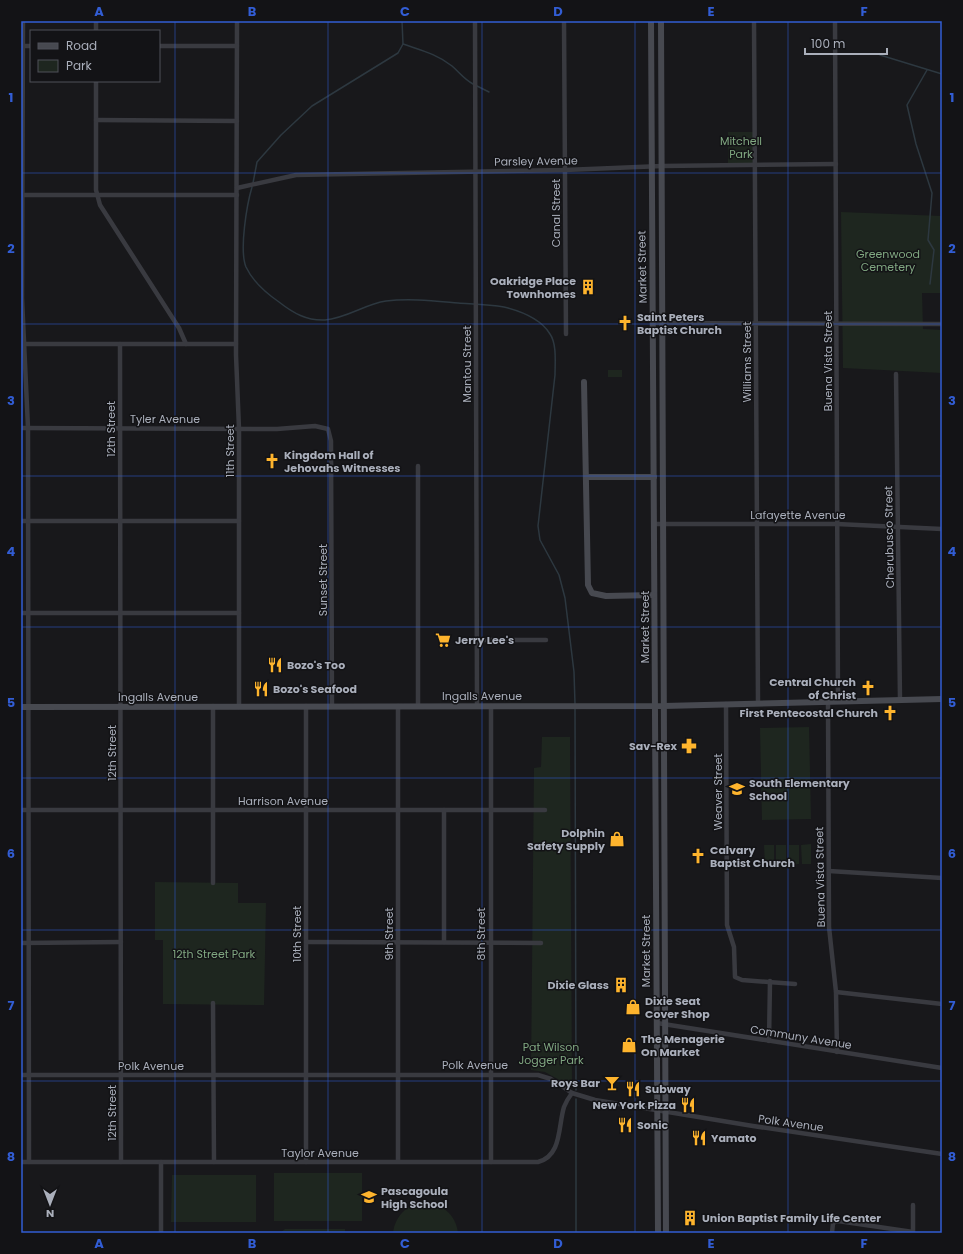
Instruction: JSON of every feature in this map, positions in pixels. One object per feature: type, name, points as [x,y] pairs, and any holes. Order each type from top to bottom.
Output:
[{"type":"street","points":[[23,21],[22,344],[28,428],[29,1162]]},
{"type":"street","points":[[237,21],[237,188]]},
{"type":"street","name":"Mantou Street","points":[[475,21],[477,706]]},
{"type":"street","name":"Canal Street","points":[[564,21],[566,334]]},
{"type":"street","name":"Market Street","points":[[650,21],[658,1233]]},
{"type":"street","name":"Market Street","points":[[661,21],[666,1233]]},
{"type":"street","name":"Williams Street","points":[[754,21],[758,704]]},
{"type":"street","name":"Buena Vista Street","points":[[835,21],[838,702]]},
{"type":"street","points":[[160,46],[237,46]]},
{"type":"street","points":[[96,82],[97,195],[100,205],[106,217],[179,328],[186,344]]},
{"type":"street","points":[[96,120],[237,121]]},
{"type":"street","name":"Parsley Avenue","points":[[237,188],[296,175],[565,170],[662,166],[836,164]]},
{"type":"street","name":"11th Street","points":[[237,188],[240,264],[236,344],[239,429],[239,707]]},
{"type":"street","points":[[22,195],[237,195]]},
{"type":"street","points":[[653,323],[836,322],[942,324]]},
{"type":"street","points":[[22,344],[236,344]]},
{"type":"street","name":"12th Street","points":[[120,344],[121,1162]]},
{"type":"street","name":"Cherubusco Street","points":[[896,374],[900,700]]},
{"type":"street","points":[[584,382],[588,585],[592,593],[606,596],[654,595]]},
{"type":"street","name":"Sunset Street","points":[[285,429],[315,426],[326,427],[330,432],[332,706]]},
{"type":"street","name":"Tyler Avenue","points":[[21,428],[285,429]]},
{"type":"street","points":[[418,466],[418,706]]},
{"type":"street","points":[[586,477],[654,477]]},
{"type":"street","points":[[21,521],[239,520]]},
{"type":"street","name":"Lafayette Avenue","points":[[654,524],[837,524],[942,529]]},
{"type":"street","points":[[21,613],[239,613]]},
{"type":"street","points":[[476,640],[546,640]]},
{"type":"street","name":"Ingalls Avenue","points":[[21,707],[664,706],[942,699]]},
{"type":"street","name":"Buena Vista Street","points":[[828,702],[830,945],[836,992],[837,1052]]},
{"type":"street","name":"Weaver Street","points":[[726,704],[727,925],[734,951],[735,977],[742,980],[770,981]]},
{"type":"street","points":[[213,706],[213,883]]},
{"type":"street","name":"10th Street","points":[[306,706],[306,1162]]},
{"type":"street","name":"9th Street","points":[[398,706],[398,1161]]},
{"type":"street","name":"8th Street","points":[[491,1162],[490,809],[492,706]]},
{"type":"street","name":"Harrison Avenue","points":[[21,810],[545,810]]},
{"type":"street","points":[[444,810],[444,942]]},
{"type":"street","points":[[829,871],[942,878]]},
{"type":"street","points":[[21,943],[121,942]]},
{"type":"street","points":[[306,942],[542,943]]},
{"type":"street","points":[[769,1041],[770,981],[795,984]]},
{"type":"street","points":[[836,992],[942,1004]]},
{"type":"street","points":[[213,1003],[214,1162]]},
{"type":"street","name":"Communy Avenue","points":[[657,1023],[942,1068]]},
{"type":"street","name":"Polk Avenue","points":[[21,1075],[491,1074],[543,1076],[572,1093],[595,1100],[753,1126],[942,1154]]},
{"type":"street","name":"Taylor Avenue","points":[[21,1162],[534,1162],[543,1160],[549,1156],[555,1148],[564,1106],[572,1093]]},
{"type":"street","points":[[161,1162],[161,1233]]},
{"type":"street","points":[[832,1233],[834,1222],[847,1222],[913,1232],[913,1205]]},
{"type":"green space","name":"Mitchell Park","points":[[728,132],[753,132],[753,163],[728,163]]},
{"type":"green space","name":"Greenwood Cemetery","points":[[841,212],[942,216],[941,293],[922,293],[923,329],[942,330],[942,373],[843,368]]},
{"type":"green space","points":[[608,370],[622,370],[622,377],[608,377]]},
{"type":"green space","points":[[809,727],[811,819],[762,820],[760,728]]},
{"type":"green space","name":"Pat Wilson Jogger Park","points":[[542,737],[570,737],[572,1087],[545,1072],[531,1070],[534,768],[541,767]]},
{"type":"green space","points":[[811,844],[811,864],[802,864],[801,845]]},
{"type":"green space","points":[[764,845],[774,845],[774,864],[765,865]]},
{"type":"green space","points":[[776,845],[786,845],[786,864],[776,864]]},
{"type":"green space","points":[[789,845],[799,845],[799,864],[789,865]]},
{"type":"green space","name":"12th Street Park","points":[[155,882],[238,883],[238,903],[266,903],[264,1005],[163,1004],[163,940],[155,940]]},
{"type":"green space","points":[[274,1173],[362,1173],[362,1221],[274,1221]]},
{"type":"green space","points":[[172,1175],[256,1175],[256,1222],[171,1222]]},
{"type":"green space","points":[[424,1202],[437,1205],[447,1211],[457,1227],[458,1233],[393,1233],[396,1221],[407,1208]]},
{"type":"green space","points":[[285,1229],[345,1229],[345,1233],[280,1233]]},
{"type":"waterway","points":[[253,183],[257,162],[281,135],[312,106],[398,53],[403,44],[402,21]]},
{"type":"waterway","points":[[403,44],[440,58],[473,84]]},
{"type":"waterway","points":[[880,55],[942,74]]},
{"type":"waterway","points":[[927,70],[907,105],[916,144],[932,193],[928,240],[934,250],[930,284]]},
{"type":"waterway","points":[[477,86],[489,92]]},
{"type":"waterway","points":[[252,187],[246,215],[243,250],[246,267],[252,278],[265,291],[295,313],[306,318],[318,320],[333,319],[371,305],[395,300],[422,300],[487,305],[504,307],[530,316],[541,324],[550,334],[555,348],[555,375],[538,526],[540,540],[559,575],[565,598],[574,672],[575,704]]},
{"type":"waterway","points":[[575,708],[576,1090]]},
{"type":"waterway","points":[[576,1099],[576,1233]]},
{"type":"place","name":"Oakridge Place Townhomes","points":[[588,287]]},
{"type":"place","name":"Saint Peters Baptist Church","points":[[625,323]]},
{"type":"place","name":"Kingdom Hall of Jehovahs Witnesses","points":[[272,461]]},
{"type":"place","name":"Jerry Lee's","points":[[443,640]]},
{"type":"place","name":"Bozo's Too","points":[[275,665]]},
{"type":"place","name":"Central Church of Christ","points":[[868,688]]},
{"type":"place","name":"Bozo's Seafood","points":[[261,689]]},
{"type":"place","name":"First Pentecostal Church","points":[[890,713]]},
{"type":"place","name":"Sav-Rex","points":[[689,746]]},
{"type":"place","name":"South Elementary School","points":[[737,789]]},
{"type":"place","name":"Dolphin Safety Supply","points":[[617,839]]},
{"type":"place","name":"Calvary Baptist Church","points":[[698,856]]},
{"type":"place","name":"Dixie Glass","points":[[621,985]]},
{"type":"place","name":"Dixie Seat Cover Shop","points":[[633,1007]]},
{"type":"place","name":"The Menagerie On Market","points":[[629,1045]]},
{"type":"place","name":"Roys Bar","points":[[612,1083]]},
{"type":"place","name":"Subway","points":[[633,1089]]},
{"type":"place","name":"New York Pizza","points":[[688,1105]]},
{"type":"place","name":"Sonic","points":[[625,1125]]},
{"type":"place","name":"Yamato","points":[[699,1138]]},
{"type":"place","name":"Pascagoula High School","points":[[369,1197]]},
{"type":"place","name":"Union Baptist Family Life Center","points":[[690,1218]]}]
